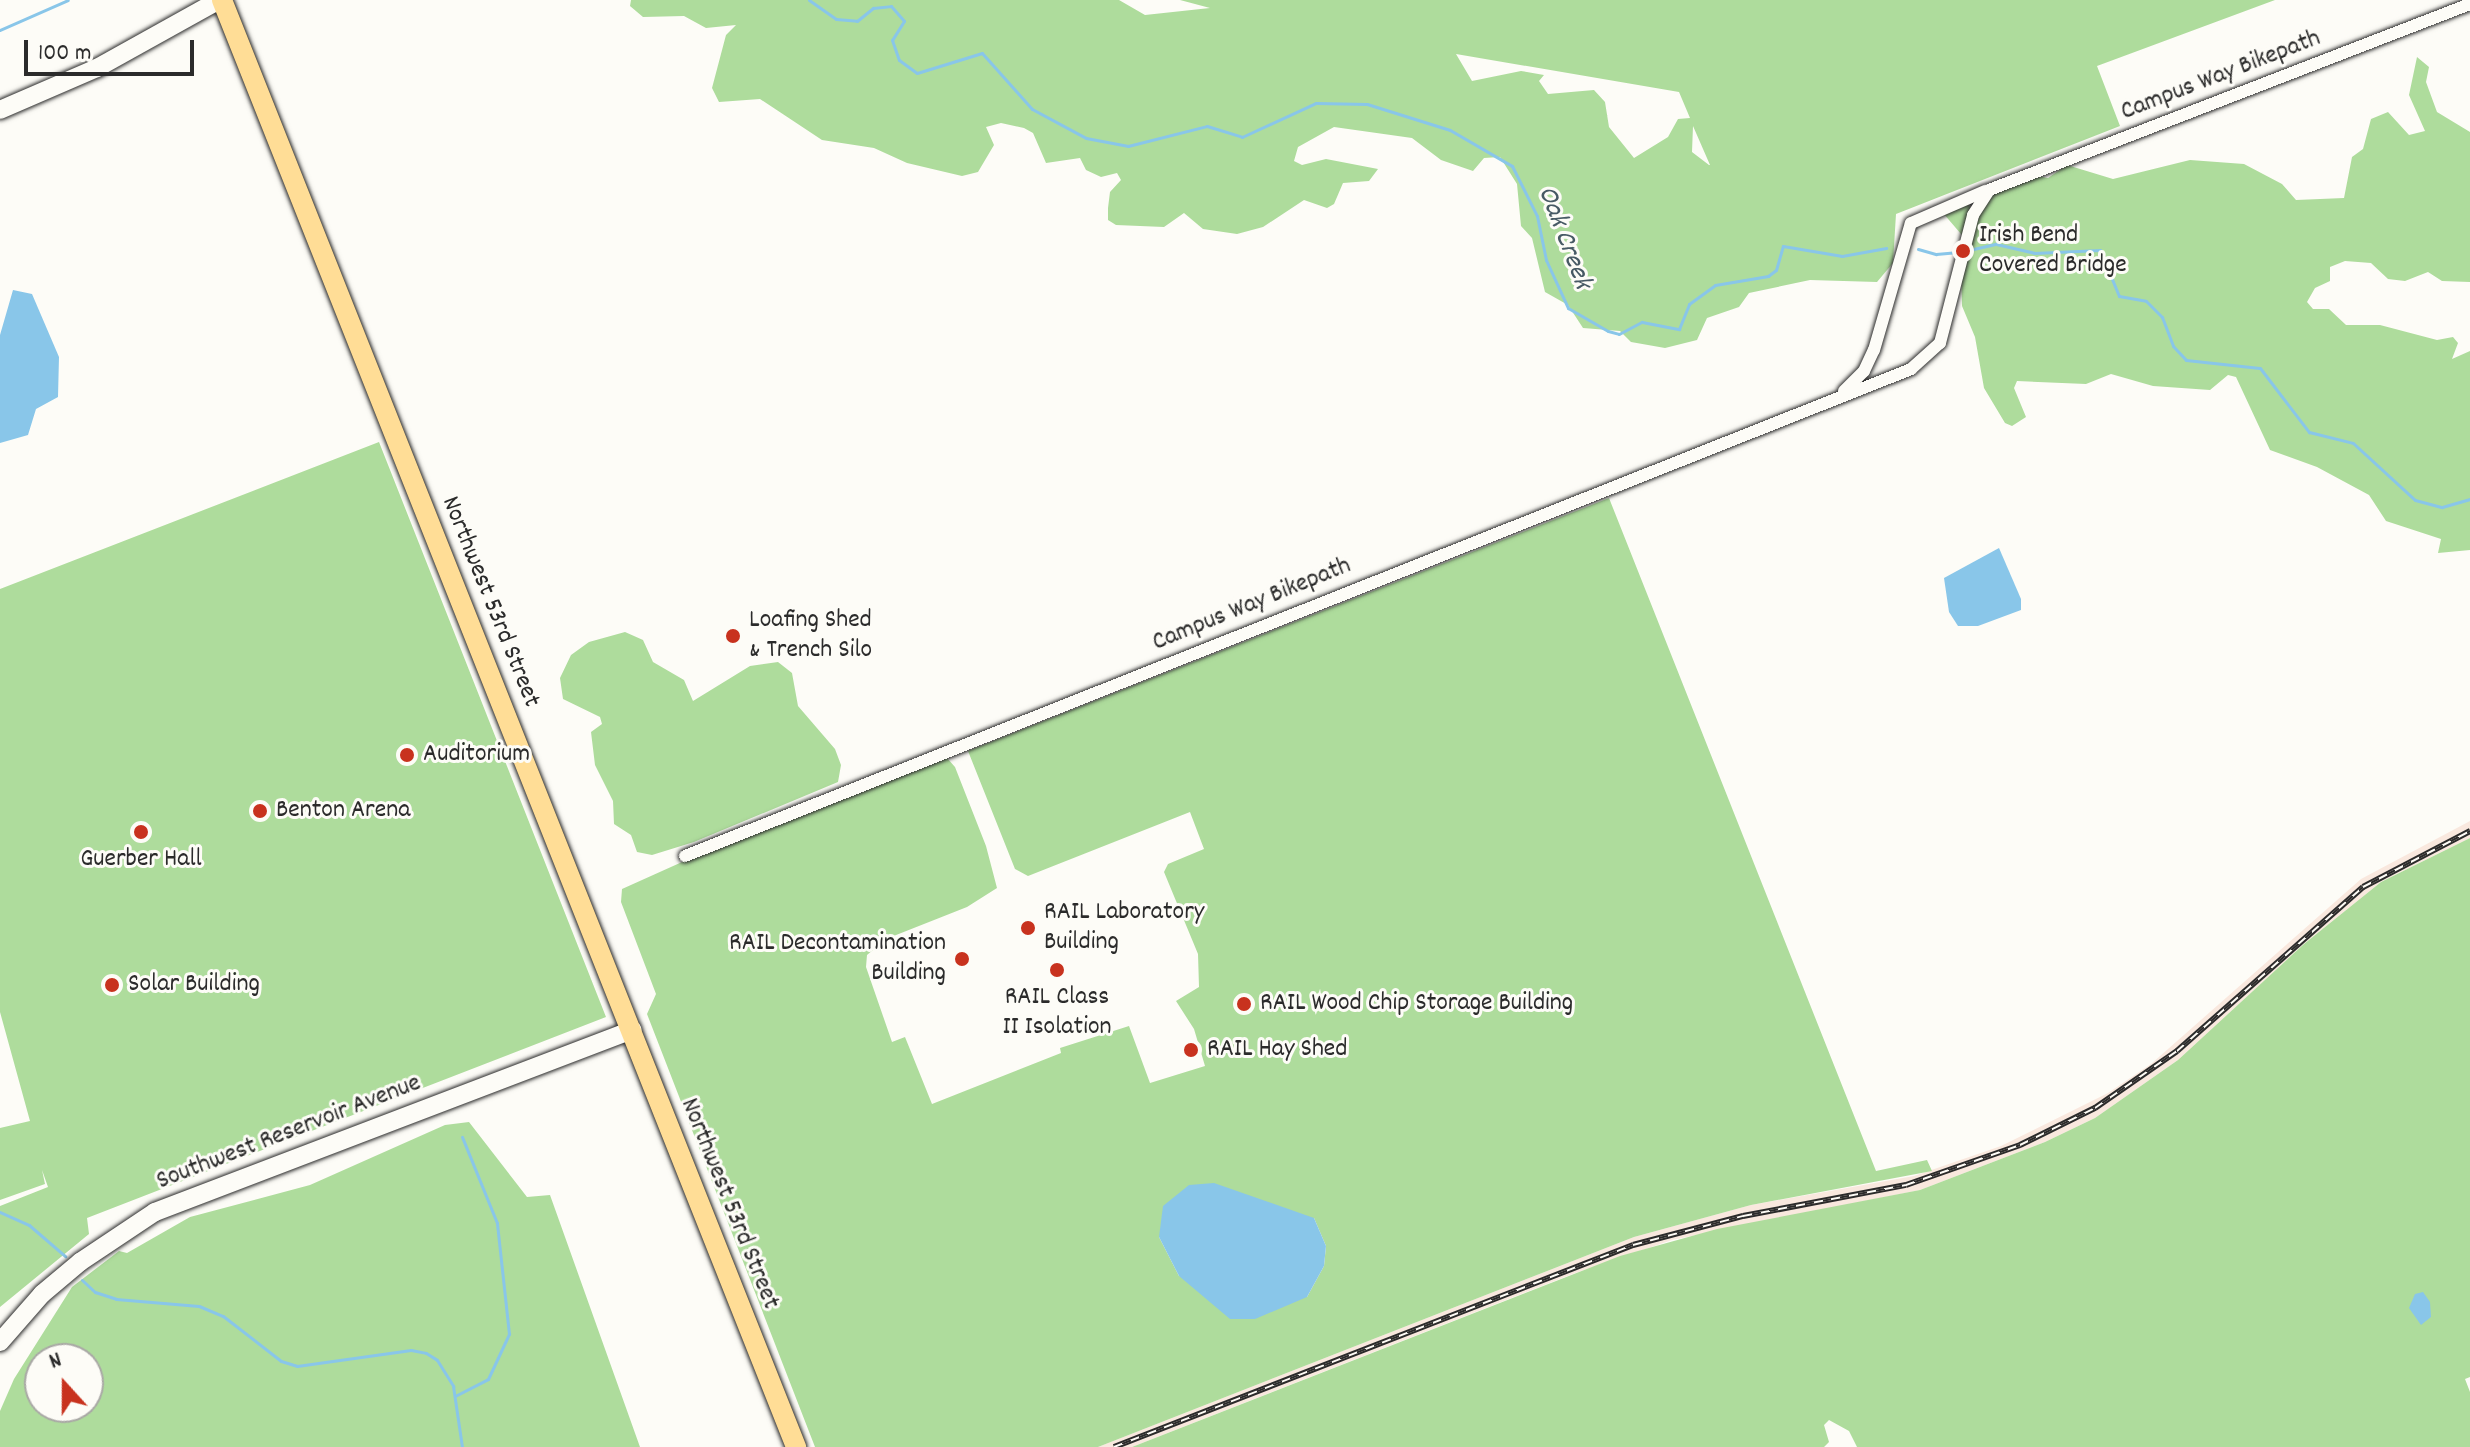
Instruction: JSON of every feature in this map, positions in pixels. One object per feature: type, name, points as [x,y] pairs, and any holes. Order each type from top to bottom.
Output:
[{"type":"main road","points":[[0,110],[97,68],[220,0]]},
{"type":"main road","name":"Northwest 53rd Street","points":[[220,0],[796,1447]]},
{"type":"main road","name":"Southwest Reservoir Avenue","points":[[0,1342],[42,1294],[80,1262],[155,1212],[632,1030]]},
{"type":"street","name":"Campus Way Bikepath","points":[[1835,398],[1853,385],[1874,350],[1911,223],[2470,4]]},
{"type":"street","name":"Campus Way Bikepath","points":[[685,856],[1911,369],[1933,354],[1946,328],[1968,233],[1989,190]]},
{"type":"shaded area","points":[[2470,821],[2470,838],[2381,882],[2304,944],[2178,1060],[2095,1118],[2045,1142],[1920,1190],[1672,1240],[1570,1275],[1132,1447],[1098,1447],[1634,1237],[1751,1205],[1914,1176],[2001,1146],[2108,1093],[2151,1064],[2361,879]]},
{"type":"green space","points":[[631,0],[1119,0],[1145,15],[1210,8],[1180,0],[2275,0],[2097,66],[2120,126],[1896,214],[1893,263],[1877,282],[1810,280],[1749,293],[1739,307],[1707,318],[1697,340],[1665,348],[1631,342],[1620,331],[1583,328],[1568,305],[1545,292],[1532,238],[1521,226],[1517,184],[1500,157],[1484,158],[1473,171],[1441,160],[1412,138],[1334,127],[1298,147],[1294,161],[1302,165],[1326,159],[1378,169],[1369,181],[1343,183],[1334,204],[1327,208],[1304,200],[1263,227],[1237,234],[1203,229],[1184,213],[1164,227],[1116,225],[1108,220],[1108,208],[1110,192],[1121,180],[1117,173],[1101,177],[1086,170],[1080,158],[1046,163],[1033,133],[1024,128],[1001,123],[986,127],[994,145],[978,172],[962,176],[907,163],[874,148],[822,140],[760,99],[719,102],[712,88],[726,35],[736,25],[706,28],[684,16],[643,17],[630,6]],"holes":[[[1456,54],[1679,92],[1690,118],[1678,119],[1668,137],[1634,158],[1609,127],[1605,102],[1594,90],[1548,94],[1539,81],[1544,75],[1521,71],[1472,81]],[[1693,126],[1710,165],[1692,152]]]},
{"type":"green space","points":[[2417,57],[2429,67],[2426,82],[2437,112],[2470,132],[2470,282],[2442,281],[2428,272],[2405,281],[2388,279],[2371,263],[2345,261],[2330,267],[2330,281],[2315,288],[2307,302],[2313,309],[2329,309],[2346,325],[2380,325],[2437,340],[2453,337],[2458,343],[2452,359],[2470,351],[2470,550],[2438,553],[2441,539],[2386,521],[2369,495],[2317,467],[2270,450],[2236,377],[2228,375],[2210,390],[2153,386],[2111,374],[2086,384],[2017,381],[2014,388],[2026,417],[2012,426],[2005,423],[1984,388],[1975,337],[1962,306],[1961,267],[1973,248],[1943,213],[1966,201],[1974,213],[1997,192],[2033,175],[2048,178],[2067,165],[2113,179],[2190,160],[2244,164],[2282,184],[2296,200],[2344,198],[2352,157],[2363,149],[2371,119],[2388,112],[2409,135],[2425,131],[2409,95]]},
{"type":"green space","points":[[379,442],[606,1017],[87,1218],[89,1234],[0,1307],[0,1206],[48,1187],[42,1170],[45,1184],[0,1200],[0,1128],[30,1121],[0,1012],[0,589]]},
{"type":"green space","points":[[1609,498],[1876,1171],[1927,1160],[1932,1171],[1751,1205],[1634,1237],[1098,1447],[815,1447],[647,1014],[656,994],[621,902],[622,889],[731,840],[947,758],[955,767],[986,846],[997,888],[967,907],[886,939],[867,955],[866,967],[892,1042],[905,1037],[932,1104],[1061,1053],[1060,1048],[1129,1026],[1150,1083],[1205,1066],[1194,1029],[1176,1001],[1199,987],[1198,954],[1164,872],[1168,864],[1204,849],[1190,812],[1028,876],[1015,869],[968,751]],"holes":[[[1314,1218],[1326,1246],[1324,1266],[1307,1297],[1179,1276],[1159,1237]]]},
{"type":"green space","points":[[625,632],[643,640],[653,662],[684,680],[693,701],[750,666],[778,662],[792,673],[798,706],[835,749],[841,765],[838,782],[694,842],[652,855],[637,852],[631,835],[614,824],[613,801],[595,765],[591,732],[602,724],[600,717],[563,699],[560,678],[571,655],[589,642]]},
{"type":"green space","points":[[2470,838],[2470,1377],[2465,1379],[2470,1392],[2470,1447],[1857,1447],[1849,1431],[1829,1420],[1824,1425],[1829,1442],[1824,1447],[1132,1447],[1620,1256],[1717,1229],[1920,1190],[2045,1142],[2095,1118],[2178,1060],[2304,944],[2381,882]]},
{"type":"green space","points":[[469,1122],[527,1197],[550,1195],[640,1447],[0,1447],[0,1411],[24,1363],[24,1423],[104,1423],[104,1343],[37,1343],[72,1287],[119,1251],[127,1253],[190,1217],[310,1185],[445,1125]]},
{"type":"water","points":[[13,290],[32,294],[59,357],[58,397],[36,409],[28,435],[0,443],[0,335]]},
{"type":"water","points":[[1999,548],[2021,599],[2021,610],[1978,626],[1958,626],[1949,612],[1944,578]]},
{"type":"water","points":[[1214,1183],[1314,1218],[1326,1246],[1324,1266],[1307,1297],[1255,1319],[1230,1319],[1179,1276],[1159,1237],[1163,1206],[1189,1185]]},
{"type":"water","points":[[2423,1292],[2430,1302],[2431,1317],[2421,1325],[2409,1308],[2415,1294]]},
{"type":"waterway","name":"Oak Creek","points":[[0,30],[68,0]]},
{"type":"waterway","name":"Oak Creek","points":[[809,0],[836,19],[857,21],[873,8],[891,6],[904,21],[892,40],[899,60],[917,73],[982,53],[1032,109],[1086,138],[1128,146],[1207,126],[1242,137],[1316,103],[1367,104],[1450,130],[1512,166],[1537,216],[1546,260],[1568,308],[1619,334],[1642,322],[1679,329],[1689,304],[1715,285],[1768,276],[1776,270],[1783,246],[1842,256],[1886,248]]},
{"type":"waterway","name":"Oak Creek","points":[[1969,250],[1996,244],[2034,253],[2100,250],[2119,296],[2146,301],[2162,317],[2173,346],[2186,360],[2260,368],[2309,432],[2353,443],[2415,500],[2442,507],[2470,499]]},
{"type":"waterway","name":"Oak Creek","points":[[1918,249],[1936,254],[1961,252]]},
{"type":"waterway","points":[[455,1396],[488,1379],[509,1334],[497,1223],[462,1137]]},
{"type":"waterway","points":[[0,1212],[29,1225],[65,1256]]},
{"type":"waterway","points":[[82,1280],[95,1292],[116,1299],[199,1306],[223,1316],[281,1361],[297,1366],[411,1350],[426,1353],[437,1360],[453,1386],[462,1447]]},
{"type":"railway","points":[[1114,1447],[1633,1245],[1743,1216],[1906,1185],[2020,1145],[2095,1108],[2177,1051],[2363,887],[2470,831]]},
{"type":"place","name":"Irish Bend Covered Bridge","points":[[1963,251]]},
{"type":"place","name":"Loafing Shed & Trench Silo","points":[[733,636]]},
{"type":"place","name":"Auditorium","points":[[407,755]]},
{"type":"place","name":"Benton Arena","points":[[260,811]]},
{"type":"place","name":"Guerber Hall","points":[[141,832]]},
{"type":"place","name":"RAIL Laboratory Building","points":[[1028,928]]},
{"type":"place","name":"RAIL Decontamination Building","points":[[962,959]]},
{"type":"place","name":"RAIL Class II Isolation","points":[[1057,970]]},
{"type":"place","name":"Solar Building","points":[[112,985]]},
{"type":"place","name":"RAIL Wood Chip Storage Building","points":[[1244,1004]]},
{"type":"place","name":"RAIL Hay Shed","points":[[1191,1050]]}]
